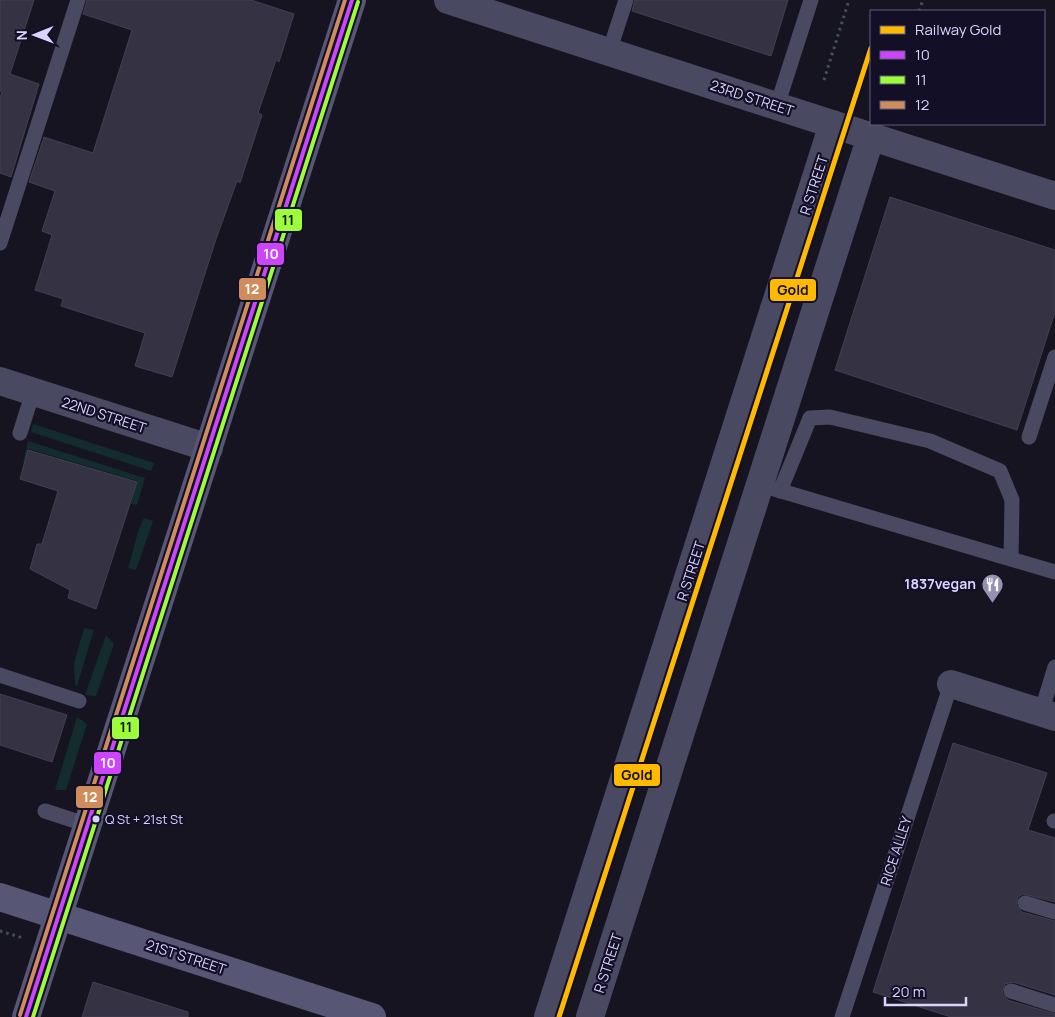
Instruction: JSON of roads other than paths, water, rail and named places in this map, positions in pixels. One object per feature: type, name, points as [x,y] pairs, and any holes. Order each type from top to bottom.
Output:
[{"type":"main road","points":[[26,1017],[352,0]]},
{"type":"main road","name":"21ST STREET","points":[[0,897],[372,1017]]},
{"type":"street","name":"23RD STREET","points":[[448,0],[1055,196]]},
{"type":"street","name":"R STREET","points":[[548,1017],[833,124]]},
{"type":"street","name":"R STREET","points":[[590,1017],[770,488],[871,136]]},
{"type":"street","name":"22ND STREET","points":[[0,381],[209,448]]},
{"type":"street","points":[[951,684],[1048,715]]},
{"type":"lane","points":[[0,242],[78,0]]},
{"type":"lane","points":[[609,52],[626,0]]},
{"type":"lane","points":[[777,106],[811,0]]},
{"type":"lane","points":[[1030,437],[1055,357]]},
{"type":"lane","points":[[20,433],[33,392]]},
{"type":"lane","points":[[1011,559],[1012,500],[1000,471],[930,441],[830,417],[810,418],[770,488],[1055,572]]},
{"type":"lane","points":[[1048,715],[1055,667]]},
{"type":"lane","points":[[0,674],[78,701]]},
{"type":"lane","name":"RICE ALLEY","points":[[842,1017],[951,684]]},
{"type":"lane","points":[[45,811],[88,824]]},
{"type":"lane","points":[[1025,902],[1055,912]]},
{"type":"lane","points":[[1011,991],[1055,1005]]},
{"type":"rail line","name":"Gold","points":[[559,1017],[870,51]]},
{"type":"place","name":"1837vegan","points":[[992,603]]},
{"type":"place","name":"Q St + 21st St","points":[[96,819]]}]
